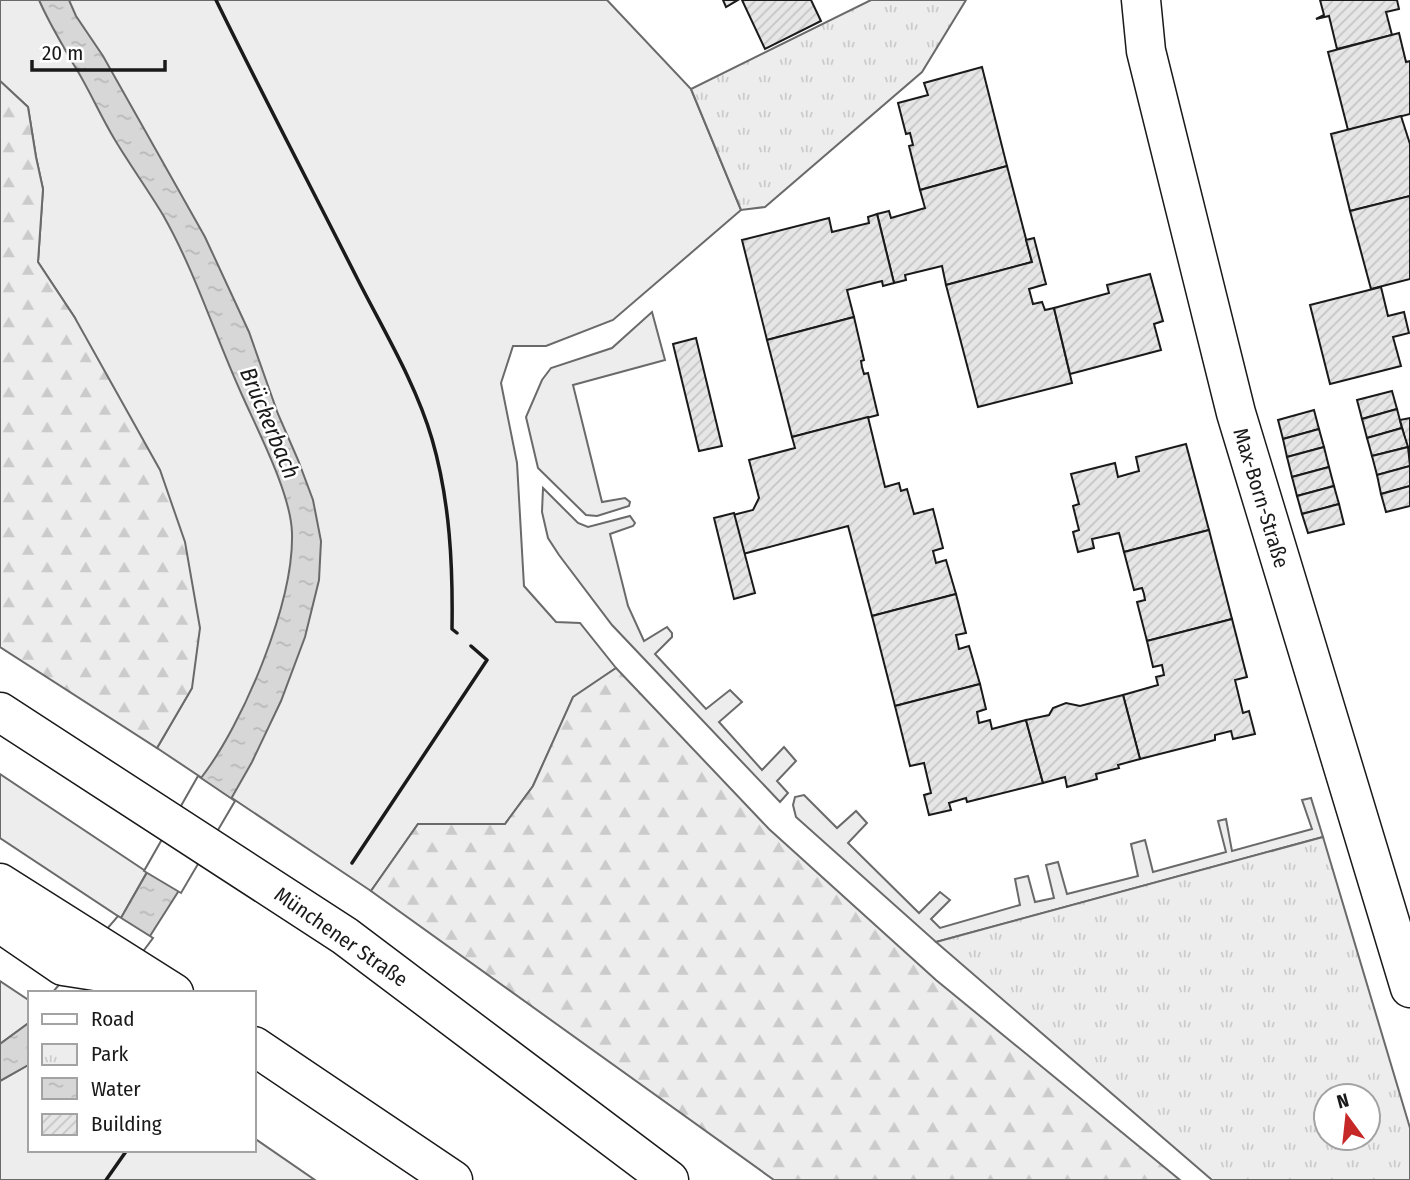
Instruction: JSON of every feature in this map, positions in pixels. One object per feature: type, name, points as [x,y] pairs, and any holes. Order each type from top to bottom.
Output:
[{"type":"main road","name":"Max-Born-Straße","points":[[1141,0],[1146,51],[1236,413],[1410,988]]},
{"type":"main road","name":"Münchener Straße","points":[[6,712],[345,936],[669,1180]]},
{"type":"main road","points":[[2,898],[165,987]]},
{"type":"main road","points":[[256,1047],[453,1180]]},
{"type":"green space","points":[[0,0],[607,0],[691,89],[741,210],[613,320],[546,346],[513,346],[501,383],[517,463],[524,586],[556,622],[580,623],[616,668],[573,698],[533,786],[505,824],[418,824],[371,891],[157,748],[192,688],[75,318],[38,262],[43,189],[28,107],[0,81]]},
{"type":"green space","points":[[871,0],[966,0],[922,72],[765,207],[741,210],[691,89]]},
{"type":"green space","points":[[0,81],[28,107],[43,189],[38,262],[75,318],[160,470],[185,542],[200,628],[192,688],[157,748],[0,647]]},
{"type":"green space","points":[[652,312],[665,360],[573,385],[602,502],[625,498],[630,502],[629,506],[597,516],[586,515],[538,468],[526,417],[542,380],[551,368],[612,348]]},
{"type":"green space","points":[[543,488],[578,523],[588,527],[630,516],[635,523],[633,526],[610,534],[628,606],[644,641],[667,627],[672,637],[655,654],[706,709],[730,690],[742,702],[719,722],[762,770],[784,747],[796,761],[777,781],[788,793],[780,802],[612,625],[559,555],[548,538],[542,512]]},
{"type":"green space","points":[[616,668],[769,829],[936,980],[1180,1180],[774,1180],[371,891],[418,824],[505,824],[533,786],[573,697]]},
{"type":"green space","points":[[0,774],[147,872],[121,918],[0,838]]},
{"type":"green space","points":[[804,795],[837,828],[856,811],[867,823],[848,843],[919,913],[940,892],[950,900],[931,919],[940,928],[1020,905],[1015,879],[1028,876],[1035,902],[1054,898],[1046,865],[1058,862],[1067,894],[1138,876],[1131,844],[1145,840],[1153,872],[1226,852],[1218,821],[1226,819],[1232,851],[1312,829],[1302,800],[1311,798],[1323,837],[936,942],[796,817],[793,805],[795,797]]},
{"type":"green space","points":[[1323,837],[1410,1128],[1410,1180],[1212,1180],[936,942]]},
{"type":"green space","points":[[0,981],[28,1000],[28,1023],[0,1044]]},
{"type":"green space","points":[[28,1065],[28,1152],[256,1152],[256,1139],[315,1180],[0,1180],[0,1081]]},
{"type":"water","name":"Brückerbach","points":[[39,0],[69,0],[205,237],[249,332],[278,414],[298,460],[313,500],[321,541],[319,580],[305,637],[281,701],[252,762],[178,892],[150,936],[59,991],[121,918],[233,727],[263,662],[275,627],[285,593],[292,533],[280,482],[185,258],[163,215],[110,131]]},
{"type":"water","points":[[28,1023],[28,1065],[0,1081],[0,1044]]},
{"type":"pier","points":[[198,776],[235,801],[181,893],[144,871]]},
{"type":"pier","points":[[118,916],[153,938],[113,991],[54,991]]},
{"type":"building","points":[[723,0],[738,0],[726,7]]},
{"type":"building","points":[[742,0],[811,0],[821,21],[765,49]]},
{"type":"building","points":[[1320,0],[1397,0],[1399,9],[1386,12],[1392,35],[1337,49],[1329,16],[1316,19],[1324,15]]},
{"type":"building","points":[[1399,33],[1406,62],[1410,61],[1410,114],[1348,130],[1328,52]]},
{"type":"building","points":[[982,67],[1007,166],[920,190],[909,146],[913,145],[910,133],[906,134],[898,103],[928,95],[924,83]]},
{"type":"building","points":[[1401,116],[1410,144],[1410,196],[1350,211],[1331,134]]},
{"type":"building","points":[[1007,166],[1032,262],[946,285],[942,266],[905,275],[906,280],[894,283],[877,214],[889,211],[891,218],[925,208],[920,190]]},
{"type":"building","points":[[1410,196],[1410,279],[1371,289],[1350,211]]},
{"type":"building","points":[[877,214],[894,283],[883,286],[882,281],[847,290],[854,317],[767,340],[742,240],[829,218],[832,232],[869,223],[868,217]]},
{"type":"building","points":[[1034,238],[1046,284],[1029,289],[1033,304],[1042,302],[1045,310],[1054,308],[1072,383],[978,407],[946,285],[1032,262],[1026,240]]},
{"type":"building","points":[[1150,274],[1163,321],[1154,324],[1161,350],[1070,374],[1054,308],[1109,293],[1107,285]]},
{"type":"building","points":[[1381,287],[1388,316],[1404,312],[1409,333],[1393,337],[1401,366],[1330,384],[1310,305]]},
{"type":"building","points":[[854,317],[864,360],[861,361],[862,367],[864,374],[868,373],[878,415],[792,437],[767,340]]},
{"type":"building","points":[[696,338],[722,446],[699,451],[673,344]]},
{"type":"building","points":[[1392,391],[1397,409],[1362,419],[1357,400]]},
{"type":"building","points":[[1397,409],[1402,428],[1367,438],[1362,419]]},
{"type":"building","points":[[1314,410],[1319,429],[1283,439],[1278,420]]},
{"type":"building","points":[[868,417],[885,487],[899,483],[901,491],[907,489],[914,514],[933,509],[943,548],[933,551],[936,563],[946,560],[956,594],[872,616],[848,526],[743,554],[733,515],[753,510],[759,498],[749,460],[795,448],[792,437]]},
{"type":"building","points":[[1410,418],[1410,457],[1400,420]]},
{"type":"building","points":[[1402,428],[1408,447],[1372,456],[1367,438]]},
{"type":"building","points":[[1319,429],[1324,447],[1287,457],[1283,439]]},
{"type":"building","points":[[1186,444],[1209,530],[1124,552],[1119,533],[1092,539],[1094,548],[1078,552],[1073,532],[1079,530],[1073,506],[1079,504],[1071,474],[1115,463],[1118,477],[1139,471],[1136,457]]},
{"type":"building","points":[[1324,447],[1329,467],[1292,477],[1287,457]]},
{"type":"building","points":[[1408,447],[1410,466],[1377,475],[1372,456]]},
{"type":"building","points":[[1410,466],[1410,486],[1381,494],[1377,475]]},
{"type":"building","points":[[1329,467],[1334,486],[1297,496],[1292,477]]},
{"type":"building","points":[[1334,486],[1339,504],[1302,514],[1297,496]]},
{"type":"building","points":[[1410,486],[1410,506],[1386,512],[1381,494]]},
{"type":"building","points":[[1339,504],[1344,524],[1308,533],[1302,514]]},
{"type":"building","points":[[734,513],[755,593],[734,599],[714,518]]},
{"type":"building","points":[[1209,530],[1232,619],[1147,641],[1137,602],[1145,600],[1144,594],[1142,588],[1134,590],[1124,552]]},
{"type":"building","points":[[956,594],[966,633],[956,635],[959,649],[969,646],[980,684],[895,706],[872,616]]},
{"type":"building","points":[[1232,619],[1247,677],[1235,680],[1243,713],[1249,711],[1255,734],[1233,739],[1231,731],[1215,735],[1215,740],[1140,759],[1123,695],[1158,685],[1156,677],[1164,675],[1162,665],[1153,667],[1147,641]]},
{"type":"building","points":[[980,684],[986,709],[977,712],[979,723],[990,720],[992,729],[1026,720],[1043,783],[967,802],[966,798],[949,803],[951,810],[929,815],[924,795],[931,793],[924,763],[910,766],[895,706]]},
{"type":"building","points":[[1123,695],[1140,759],[1096,774],[1097,779],[1067,787],[1065,777],[1043,783],[1026,720],[1049,715],[1053,708],[1066,703],[1080,706]]},
{"type":"wall","points":[[216,0],[399,358],[425,418],[438,462],[447,510],[452,629],[457,633]]},
{"type":"wall","points":[[352,863],[487,660],[471,646]]},
{"type":"wall","points":[[106,1180],[126,1152]]}]
